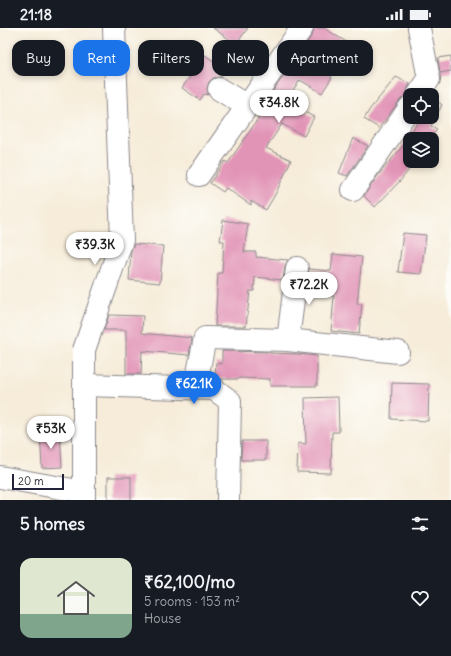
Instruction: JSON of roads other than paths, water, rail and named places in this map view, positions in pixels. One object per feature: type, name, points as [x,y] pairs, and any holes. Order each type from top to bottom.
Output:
[{"type":"street","points":[[0,477],[84,496],[84,350],[122,240],[114,28]]},
{"type":"street","points":[[199,175],[302,28]]},
{"type":"street","points":[[419,28],[429,79],[422,88]]},
{"type":"street","points":[[218,89],[247,106]]},
{"type":"street","points":[[353,190],[373,162],[403,114]]},
{"type":"street","points":[[288,340],[297,268]]},
{"type":"street","points":[[194,388],[205,338],[288,340],[398,352]]},
{"type":"street","points":[[84,385],[214,389],[230,401],[228,500]]}]
